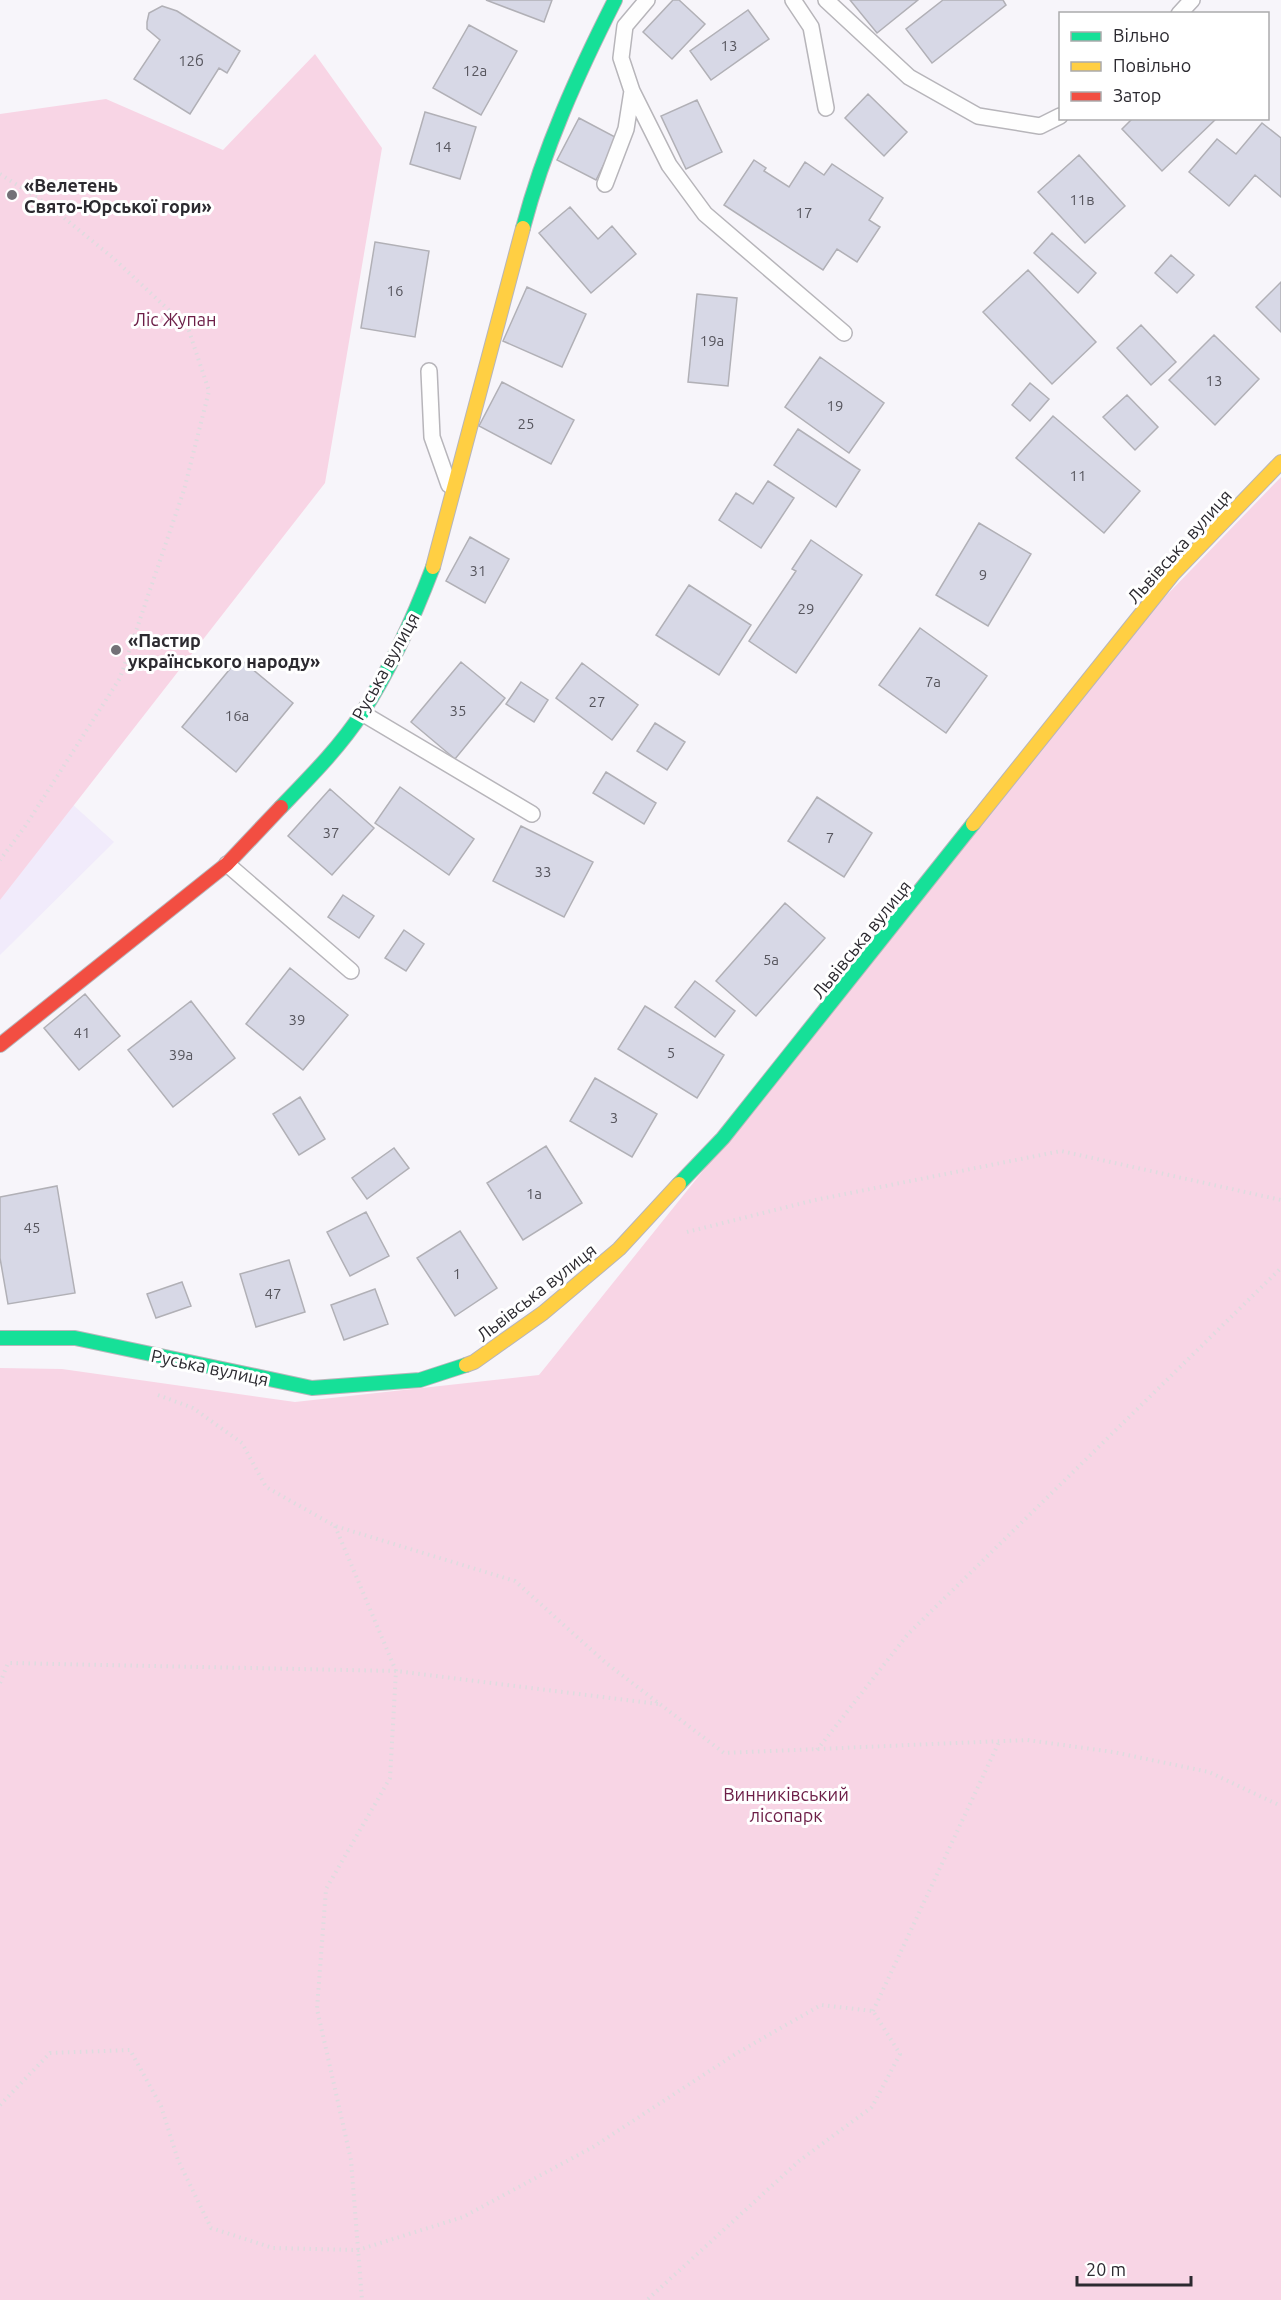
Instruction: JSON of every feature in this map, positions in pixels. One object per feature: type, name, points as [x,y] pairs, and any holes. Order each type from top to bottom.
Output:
[{"type":"street","name":"Руська вулиця","points":[[0,1045],[227,864],[319,767],[362,712],[414,616],[436,561],[535,183],[580,68],[615,0]]},
{"type":"street","name":"Львівська вулиця","points":[[420,1380],[474,1362],[543,1313],[619,1249],[660,1206],[723,1138],[805,1038],[1173,574],[1281,462]]},
{"type":"street","name":"Руська вулиця","points":[[0,1338],[75,1338],[312,1388],[420,1380]]},
{"type":"lane","points":[[647,0],[625,26],[621,58],[632,91],[669,165],[705,214],[844,333]]},
{"type":"lane","points":[[793,0],[811,27],[826,108]]},
{"type":"lane","points":[[826,0],[909,77],[978,116],[1040,126],[1059,116]]},
{"type":"lane","points":[[1181,12],[1192,0]]},
{"type":"lane","points":[[605,183],[626,129],[632,91]]},
{"type":"lane","points":[[429,371],[432,437],[453,496]]},
{"type":"lane","points":[[362,712],[532,814]]},
{"type":"lane","points":[[227,864],[351,971]]},
{"type":"path","points":[[0,174],[47,204],[72,224],[189,328],[209,391],[184,490],[120,678],[26,825],[0,860]]},
{"type":"path","points":[[676,1234],[815,1200],[1060,1151],[1281,1200]]},
{"type":"path","points":[[817,1750],[908,1634],[1281,1268]]},
{"type":"path","points":[[154,1394],[193,1408],[242,1443],[266,1487],[335,1526],[515,1581],[606,1663],[724,1753],[1027,1740],[1113,1752],[1209,1772],[1281,1806]]},
{"type":"path","points":[[335,1526],[396,1671],[390,1778],[326,1889],[317,2008],[351,2160],[362,2300]]},
{"type":"path","points":[[0,1683],[8,1663],[396,1671],[659,1704]]},
{"type":"path","points":[[873,2011],[999,1742]]},
{"type":"path","points":[[0,2105],[50,2053],[130,2050],[161,2106],[178,2160],[212,2228],[273,2248],[358,2250],[463,2217],[593,2147],[737,2052],[821,2005],[873,2011]]},
{"type":"path","points":[[647,2300],[799,2161],[872,2107],[900,2054],[873,2011]]},
{"type":"shaded area","points":[[72,804],[114,842],[0,955],[0,876]]},
{"type":"green space","name":"Ліс Жупан","points":[[315,54],[382,148],[325,483],[0,900],[0,114],[106,99],[223,150]]},
{"type":"green space","name":"Винниківський лісопарк","points":[[1281,477],[1281,2300],[0,2300],[0,1368],[62,1369],[295,1402],[539,1375],[1159,603]]},
{"type":"building","points":[[486,0],[552,0],[544,22]]},
{"type":"building","points":[[673,0],[679,0],[705,24],[672,59],[643,32]]},
{"type":"building","points":[[850,0],[918,0],[877,33]]},
{"type":"building","points":[[943,0],[1003,0],[1006,5],[932,63],[906,29]]},
{"type":"building","points":[[162,6],[177,11],[240,51],[227,73],[219,68],[190,114],[134,79],[160,40],[147,29],[147,22],[149,13]]},
{"type":"building","points":[[748,10],[769,39],[711,80],[690,51]]},
{"type":"building","points":[[469,25],[517,51],[481,115],[433,88]]},
{"type":"building","points":[[868,94],[907,132],[884,156],[845,118]]},
{"type":"building","points":[[697,100],[722,152],[686,169],[661,116]]},
{"type":"building","points":[[425,112],[476,127],[460,179],[410,164]]},
{"type":"building","points":[[579,118],[617,138],[596,180],[557,160]]},
{"type":"building","points":[[1131,120],[1215,120],[1162,171],[1122,129]]},
{"type":"building","points":[[1262,123],[1281,138],[1281,197],[1255,175],[1229,206],[1189,172],[1217,139],[1236,154]]},
{"type":"building","points":[[1079,155],[1125,206],[1085,243],[1038,192]]},
{"type":"building","points":[[754,160],[766,168],[764,171],[789,187],[805,162],[824,175],[832,164],[883,198],[869,220],[880,227],[857,262],[837,249],[823,270],[724,205]]},
{"type":"building","points":[[570,207],[598,239],[612,226],[636,254],[591,293],[539,233]]},
{"type":"building","points":[[1052,233],[1096,273],[1078,293],[1034,253]]},
{"type":"building","points":[[375,242],[429,251],[415,337],[361,328]]},
{"type":"building","points":[[1171,255],[1194,275],[1177,293],[1155,273]]},
{"type":"building","points":[[1028,270],[1096,342],[1052,384],[983,312]]},
{"type":"building","points":[[1281,282],[1281,332],[1256,307]]},
{"type":"building","points":[[527,287],[586,314],[562,367],[503,341]]},
{"type":"building","points":[[697,294],[737,298],[728,386],[688,382]]},
{"type":"building","points":[[1141,325],[1176,362],[1151,385],[1117,348]]},
{"type":"building","points":[[1214,335],[1259,379],[1215,425],[1169,380]]},
{"type":"building","points":[[820,357],[884,403],[849,453],[785,407]]},
{"type":"building","points":[[502,382],[574,420],[551,464],[479,426]]},
{"type":"building","points":[[1030,383],[1049,399],[1030,421],[1012,405]]},
{"type":"building","points":[[1127,395],[1158,427],[1135,450],[1103,417]]},
{"type":"building","points":[[1053,416],[1140,491],[1104,533],[1016,458]]},
{"type":"building","points":[[798,429],[860,470],[836,507],[774,465]]},
{"type":"building","points":[[768,481],[794,498],[761,548],[719,520],[736,493],[753,504]]},
{"type":"building","points":[[979,523],[1031,554],[988,626],[936,595]]},
{"type":"building","points":[[470,537],[509,559],[485,603],[446,581]]},
{"type":"building","points":[[811,540],[862,575],[796,673],[749,641],[796,571],[792,569]]},
{"type":"building","points":[[689,585],[751,625],[719,675],[656,635]]},
{"type":"building","points":[[920,628],[987,676],[946,733],[879,685]]},
{"type":"building","points":[[239,658],[293,703],[236,772],[182,727]]},
{"type":"building","points":[[461,662],[505,698],[455,759],[411,722]]},
{"type":"building","points":[[582,663],[638,705],[612,740],[556,698]]},
{"type":"building","points":[[521,682],[548,700],[534,722],[506,704]]},
{"type":"building","points":[[655,723],[685,742],[667,770],[637,751]]},
{"type":"building","points":[[606,772],[656,803],[644,824],[593,793]]},
{"type":"building","points":[[400,787],[474,839],[449,875],[375,823]]},
{"type":"building","points":[[330,789],[374,828],[332,875],[288,836]]},
{"type":"building","points":[[817,797],[872,833],[844,877],[788,841]]},
{"type":"building","points":[[521,826],[593,862],[564,917],[493,881]]},
{"type":"building","points":[[343,895],[374,916],[359,938],[328,917]]},
{"type":"building","points":[[785,903],[825,938],[756,1016],[716,981]]},
{"type":"building","points":[[404,930],[424,944],[406,971],[385,958]]},
{"type":"building","points":[[290,968],[348,1015],[303,1070],[246,1024]]},
{"type":"building","points":[[695,981],[735,1011],[715,1037],[675,1007]]},
{"type":"building","points":[[85,994],[120,1036],[79,1070],[44,1028]]},
{"type":"building","points":[[191,1001],[235,1058],[173,1107],[128,1050]]},
{"type":"building","points":[[645,1006],[724,1055],[697,1098],[618,1049]]},
{"type":"building","points":[[595,1078],[657,1114],[632,1157],[570,1121]]},
{"type":"building","points":[[300,1097],[325,1139],[299,1155],[273,1114]]},
{"type":"building","points":[[546,1146],[582,1203],[523,1240],[487,1183]]},
{"type":"building","points":[[394,1148],[409,1168],[367,1199],[352,1178]]},
{"type":"building","points":[[57,1186],[75,1293],[8,1304],[0,1258],[0,1197]]},
{"type":"building","points":[[366,1212],[389,1256],[350,1276],[327,1232]]},
{"type":"building","points":[[460,1231],[497,1288],[455,1316],[417,1258]]},
{"type":"building","points":[[289,1260],[305,1312],[256,1327],[240,1274]]},
{"type":"building","points":[[182,1282],[191,1306],[156,1318],[147,1294]]},
{"type":"building","points":[[375,1289],[388,1324],[344,1340],[331,1305]]},
{"type":"traffic: fast","points":[[523,228],[531,198],[563,111],[615,0]]},
{"type":"traffic: fast","points":[[281,807],[334,750],[362,713],[401,642],[433,567]]},
{"type":"traffic: fast","points":[[679,1184],[723,1138],[973,824]]},
{"type":"traffic: fast","points":[[0,1338],[75,1338],[312,1388],[420,1380],[466,1365]]},
{"type":"traffic: slow","points":[[433,567],[523,228]]},
{"type":"traffic: slow","points":[[973,824],[1173,574],[1281,462]]},
{"type":"traffic: slow","points":[[466,1365],[474,1362],[543,1313],[619,1249],[679,1184]]},
{"type":"traffic: jam","points":[[0,1045],[227,864],[281,807]]},
{"type":"place","name":"«Велетень Свято-Юрської гори»","points":[[12,195]]},
{"type":"place","name":"«Пастир українського народу»","points":[[116,650]]}]
